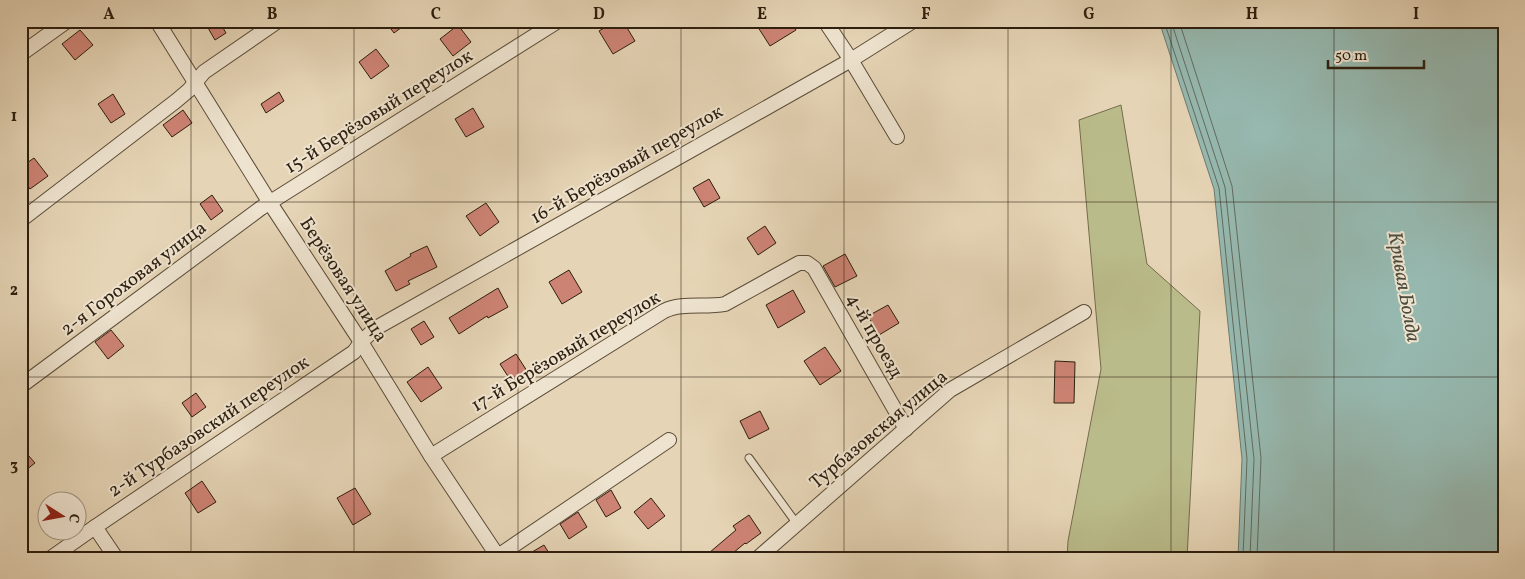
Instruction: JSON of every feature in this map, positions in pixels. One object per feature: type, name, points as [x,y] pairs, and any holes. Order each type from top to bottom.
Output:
[{"type":"street","points":[[21,54],[67,21]]},
{"type":"street","name":"Берёзовая улица","points":[[157,21],[270,203],[361,342],[431,456],[498,557]]},
{"type":"street","points":[[21,220],[176,101],[189,90],[195,80],[204,72],[278,21]]},
{"type":"street","name":"15-й Берёзовый переулок","points":[[270,203],[558,21]]},
{"type":"street","points":[[825,21],[898,136]]},
{"type":"street","name":"16-й Берёзовый переулок","points":[[361,342],[376,328],[851,60],[912,21]]},
{"type":"street","name":"2-я Гороховая улица","points":[[21,386],[270,203]]},
{"type":"street","name":"17-й Берёзовый переулок","points":[[431,456],[664,312],[679,306],[712,307],[725,304],[800,263],[807,263]]},
{"type":"street","name":"4-й проезд","points":[[807,263],[814,268],[906,429]]},
{"type":"street","name":"Турбазовская улица","points":[[758,558],[950,390],[1084,312]]},
{"type":"street","name":"2-й Турбазовский переулок","points":[[52,558],[354,352],[361,342]]},
{"type":"street","points":[[498,557],[669,440]]},
{"type":"street","points":[[95,527],[116,558]]},
{"type":"lane","points":[[749,458],[798,524]]},
{"type":"green space","points":[[1121,105],[1147,264],[1200,311],[1187,558],[1067,558],[1068,541],[1101,369],[1079,120]]},
{"type":"water","name":"Кривая Болда","points":[[1159,21],[1504,21],[1504,558],[1238,558],[1242,459],[1214,189]]},
{"type":"building","points":[[204,21],[219,21],[226,33],[215,40]]},
{"type":"building","points":[[385,21],[410,21],[394,33]]},
{"type":"building","points":[[615,21],[623,21],[635,41],[613,54],[599,31]]},
{"type":"building","points":[[754,21],[790,21],[796,30],[770,46]]},
{"type":"building","points":[[458,25],[471,42],[453,56],[440,39]]},
{"type":"building","points":[[80,30],[93,45],[75,60],[62,44]]},
{"type":"building","points":[[376,49],[389,66],[371,79],[359,62]]},
{"type":"building","points":[[279,92],[284,101],[266,113],[261,104]]},
{"type":"building","points":[[113,94],[125,114],[111,123],[98,104]]},
{"type":"building","points":[[473,108],[484,127],[466,137],[455,119]]},
{"type":"building","points":[[183,110],[192,123],[172,137],[163,125]]},
{"type":"building","points":[[34,158],[48,176],[30,189],[21,177],[21,167]]},
{"type":"building","points":[[709,179],[720,198],[704,207],[693,188]]},
{"type":"building","points":[[212,195],[223,211],[211,220],[200,204]]},
{"type":"building","points":[[486,203],[499,222],[480,236],[466,216]]},
{"type":"building","points":[[765,226],[776,243],[758,255],[747,238]]},
{"type":"building","points":[[427,246],[437,267],[408,281],[410,284],[396,291],[385,271],[411,256],[410,254]]},
{"type":"building","points":[[845,254],[857,276],[835,287],[823,266]]},
{"type":"building","points":[[569,270],[582,292],[562,304],[549,282]]},
{"type":"building","points":[[498,288],[508,307],[488,318],[487,316],[459,334],[449,318]]},
{"type":"building","points":[[793,290],[805,312],[778,328],[766,305]]},
{"type":"building","points":[[888,305],[899,323],[879,335],[868,316]]},
{"type":"building","points":[[424,321],[434,337],[421,345],[411,329]]},
{"type":"building","points":[[111,330],[124,346],[108,359],[95,342]]},
{"type":"building","points":[[825,347],[841,371],[820,385],[804,361]]},
{"type":"building","points":[[516,354],[527,371],[511,381],[500,364]]},
{"type":"building","points":[[1055,361],[1075,362],[1074,403],[1054,403]]},
{"type":"building","points":[[428,367],[442,388],[421,402],[407,382]]},
{"type":"building","points":[[196,393],[206,407],[192,417],[182,403]]},
{"type":"building","points":[[760,411],[769,429],[749,439],[740,421]]},
{"type":"building","points":[[21,447],[35,463],[21,474]]},
{"type":"building","points":[[202,481],[216,502],[198,513],[185,493]]},
{"type":"building","points":[[355,488],[371,514],[353,525],[337,498]]},
{"type":"building","points":[[611,490],[621,508],[606,517],[596,500]]},
{"type":"building","points":[[651,498],[665,516],[648,529],[634,512]]},
{"type":"building","points":[[578,512],[587,527],[569,539],[560,524]]},
{"type":"building","points":[[749,515],[761,533],[727,558],[703,558],[736,530],[733,526]]},
{"type":"building","points":[[544,545],[552,558],[522,558]]}]
